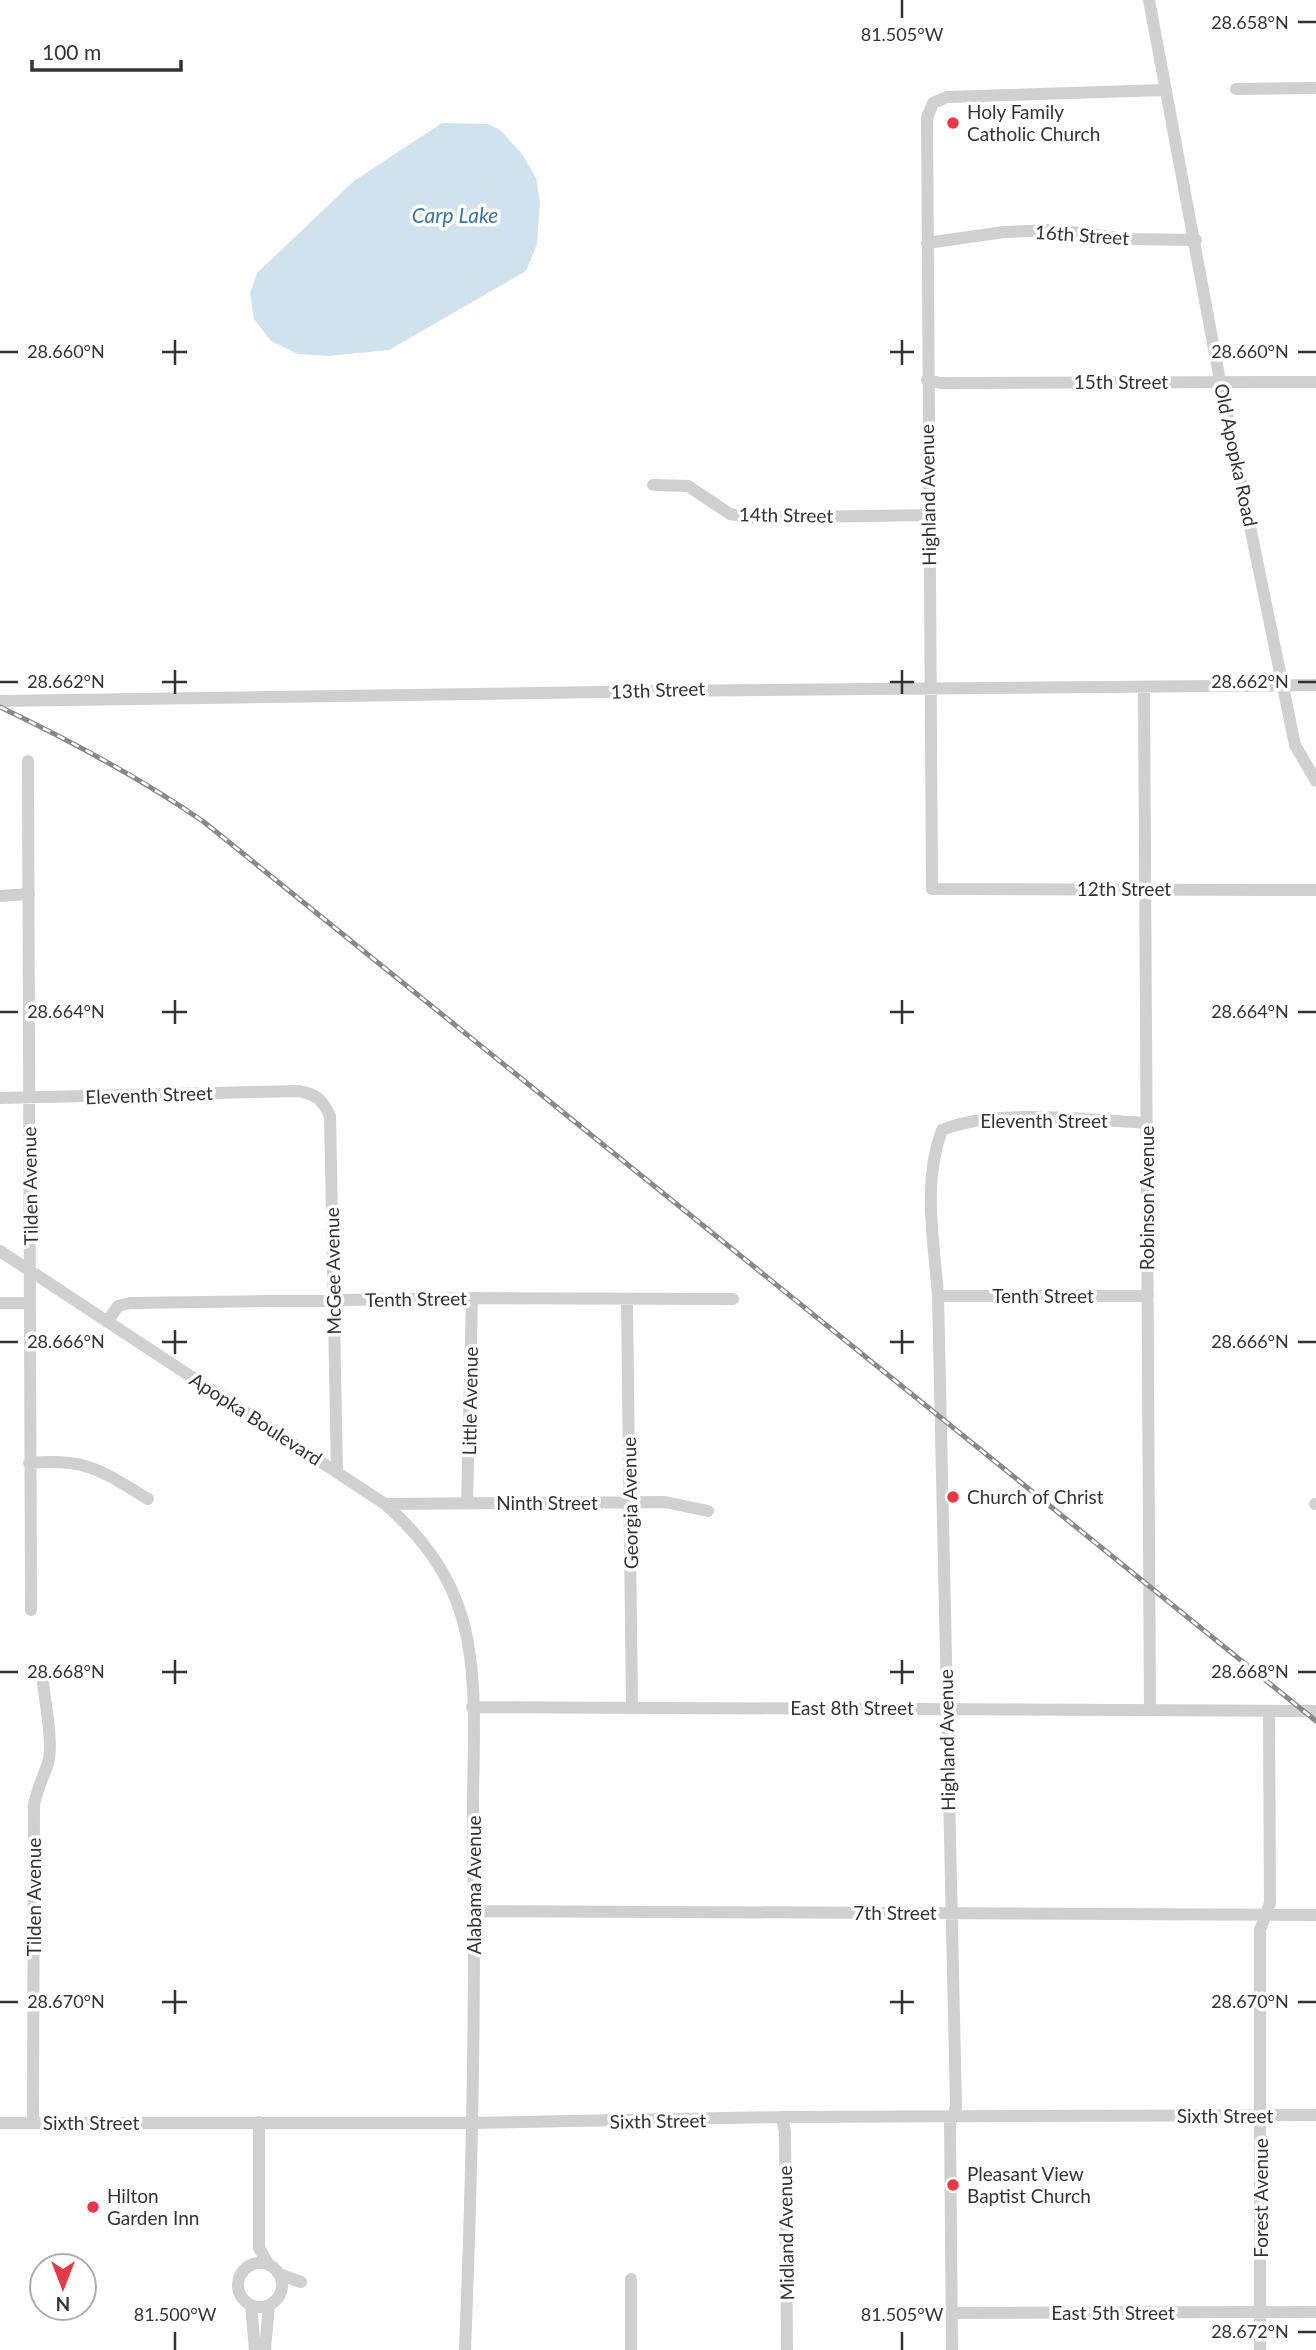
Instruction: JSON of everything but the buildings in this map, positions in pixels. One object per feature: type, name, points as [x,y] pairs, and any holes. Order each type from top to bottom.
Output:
[{"type":"street","name":"Old Apopka Road","points":[[1149,0],[1164,90],[1196,240],[1220,381],[1295,745],[1316,781]]},
{"type":"street","points":[[1236,89],[1316,88]]},
{"type":"street","name":"Highland Avenue","points":[[932,889],[926,380],[927,118],[933,103],[947,97],[1164,90]]},
{"type":"street","name":"16th Street","points":[[927,243],[1004,232],[1055,230],[1127,239],[1196,240]]},
{"type":"street","name":"15th Street","points":[[926,380],[941,383],[1316,382]]},
{"type":"street","name":"14th Street","points":[[653,485],[688,486],[730,514],[753,518],[928,515]]},
{"type":"street","name":"13th Street","points":[[0,701],[572,693],[692,688],[1316,685]]},
{"type":"street","name":"Robinson Avenue","points":[[1144,687],[1143,889],[1150,1709]]},
{"type":"street","name":"Tilden Avenue","points":[[28,761],[32,1272],[29,1464],[31,1611]]},
{"type":"street","name":"12th Street","points":[[932,889],[1316,890]]},
{"type":"street","points":[[0,896],[29,894]]},
{"type":"street","name":"Eleventh Street","points":[[0,1098],[298,1091]]},
{"type":"street","name":"McGee Avenue","points":[[298,1091],[313,1093],[323,1099],[330,1116],[337,1472]]},
{"type":"street","name":"Eleventh Street","points":[[942,1130],[962,1122],[1041,1118],[1147,1123]]},
{"type":"street","name":"Highland Avenue","points":[[942,1130],[934,1150],[929,1190],[939,1296],[956,2108],[950,2124],[952,2350]]},
{"type":"street","name":"Apopka Boulevard","points":[[0,1251],[337,1472]]},
{"type":"street","name":"Tenth Street","points":[[939,1296],[1148,1296]]},
{"type":"street","name":"Tenth Street","points":[[107,1322],[124,1303],[472,1298],[733,1299]]},
{"type":"street","name":"Little Avenue","points":[[467,1503],[472,1298]]},
{"type":"street","name":"Georgia Avenue","points":[[627,1300],[632,1707]]},
{"type":"street","points":[[0,1303],[30,1303]]},
{"type":"street","points":[[29,1464],[63,1460],[93,1466],[148,1499]]},
{"type":"street","name":"Alabama Avenue","points":[[337,1472],[385,1504],[425,1544],[453,1591],[467,1636],[472,1707],[474,1911],[472,2123],[465,2350]]},
{"type":"street","name":"Ninth Street","points":[[385,1504],[684,1504],[708,1511]]},
{"type":"street","name":"Tilden Avenue","points":[[33,2123],[34,1805],[38,1780],[47,1763],[49,1750],[42,1675]]},
{"type":"street","name":"East 8th Street","points":[[472,1707],[1316,1711]]},
{"type":"street","name":"Forest Avenue","points":[[1260,2350],[1260,1930],[1270,1903],[1269,1711]]},
{"type":"street","name":"7th Street","points":[[474,1911],[1316,1915]]},
{"type":"street","name":"Sixth Street","points":[[0,2123],[472,2123],[782,2117],[1316,2115]]},
{"type":"street","name":"Midland Avenue","points":[[782,2117],[785,2132],[787,2350]]},
{"type":"street","points":[[259,2122],[259,2248],[269,2265],[279,2274],[301,2285],[279,2295],[269,2305],[265,2350]]},
{"type":"street","points":[[259,2248],[239,2278],[238,2285],[242,2298],[251,2305],[269,2305]]},
{"type":"street","points":[[248,2266],[254,2263],[269,2265]]},
{"type":"street","points":[[279,2274],[279,2295]]},
{"type":"street","points":[[631,2279],[631,2350]]},
{"type":"street","points":[[251,2305],[255,2350]]},
{"type":"street","name":"East 5th Street","points":[[952,2313],[1316,2312]]},
{"type":"water","name":"Carp Lake","points":[[442,123],[488,124],[500,130],[522,154],[536,178],[540,201],[537,244],[526,271],[389,350],[328,356],[298,354],[271,341],[254,319],[250,294],[257,273],[354,181]]},
{"type":"railway","points":[[0,707],[104,760],[204,822],[1316,1721]]},
{"type":"place","name":"Holy Family Catholic Church","points":[[953,123]]},
{"type":"place","name":"Church of Christ","points":[[953,1497]]},
{"type":"place","name":"Pleasant View Baptist Church","points":[[953,2185]]},
{"type":"place","name":"Hilton Garden Inn","points":[[93,2207]]}]
